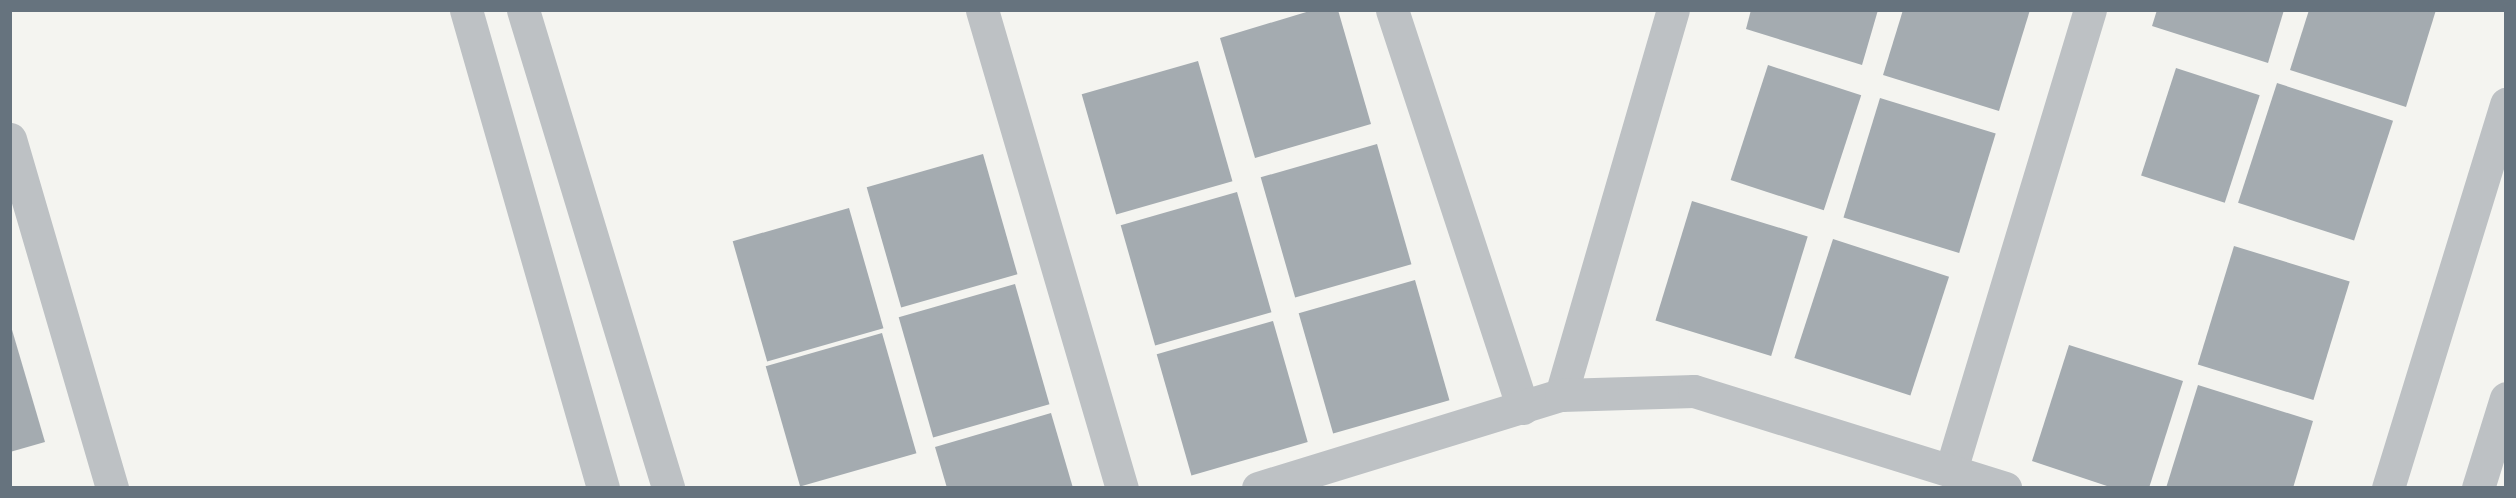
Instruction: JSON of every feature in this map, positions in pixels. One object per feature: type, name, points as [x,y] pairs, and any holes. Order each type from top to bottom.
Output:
[{"type":"street","points":[[466,10],[603,488]]},
{"type":"street","points":[[523,10],[668,488]]},
{"type":"street","points":[[982,10],[1122,488]]},
{"type":"street","points":[[1392,10],[1523,408]]},
{"type":"street","points":[[1561,395],[1673,10]]},
{"type":"street","points":[[1951,470],[2090,10]]},
{"type":"street","points":[[2388,488],[2505,104]]},
{"type":"street","points":[[10,139],[102,485]]},
{"type":"street","points":[[1258,488],[1561,395],[1694,391],[2005,488]]},
{"type":"street","points":[[2478,488],[2505,398]]},
{"type":"building","points":[[1313,10],[1338,10],[1371,124],[1255,158],[1220,38]]},
{"type":"building","points":[[1751,10],[1878,10],[1862,65],[1746,29]]},
{"type":"building","points":[[1903,10],[2030,10],[1999,111],[1883,75]]},
{"type":"building","points":[[2157,10],[2284,10],[2268,63],[2152,26]]},
{"type":"building","points":[[2309,10],[2436,10],[2406,107],[2290,70]]},
{"type":"building","points":[[1198,61],[1232,181],[1116,215],[1082,94]]},
{"type":"building","points":[[1768,65],[1861,95],[1824,210],[1731,180]]},
{"type":"building","points":[[2176,68],[2260,95],[2225,203],[2141,175]]},
{"type":"building","points":[[2277,83],[2393,121],[2354,241],[2238,203]]},
{"type":"building","points":[[1880,98],[1996,133],[1959,253],[1843,218]]},
{"type":"building","points":[[1377,144],[1411,264],[1295,298],[1261,177]]},
{"type":"building","points":[[983,154],[1017,274],[901,308],[867,187]]},
{"type":"building","points":[[1237,192],[1271,312],[1155,346],[1121,225]]},
{"type":"building","points":[[1692,201],[1808,236],[1771,356],[1655,321]]},
{"type":"building","points":[[849,208],[883,328],[767,362],[733,241]]},
{"type":"building","points":[[1833,239],[1949,277],[1910,396],[1794,358]]},
{"type":"building","points":[[2234,246],[2350,281],[2313,400],[2198,365]]},
{"type":"building","points":[[1415,280],[1449,400],[1333,434],[1299,313]]},
{"type":"building","points":[[1015,284],[1049,404],[933,438],[899,317]]},
{"type":"building","points":[[1273,321],[1308,442],[1191,475],[1157,354]]},
{"type":"building","points":[[10,323],[45,442],[10,452]]},
{"type":"building","points":[[882,333],[916,453],[800,487],[766,366]]},
{"type":"building","points":[[2069,345],[2183,381],[2149,488],[2113,488],[2032,461]]},
{"type":"building","points":[[2198,385],[2313,421],[2293,488],[2166,488]]},
{"type":"building","points":[[1051,413],[1073,488],[947,488],[935,447]]}]
